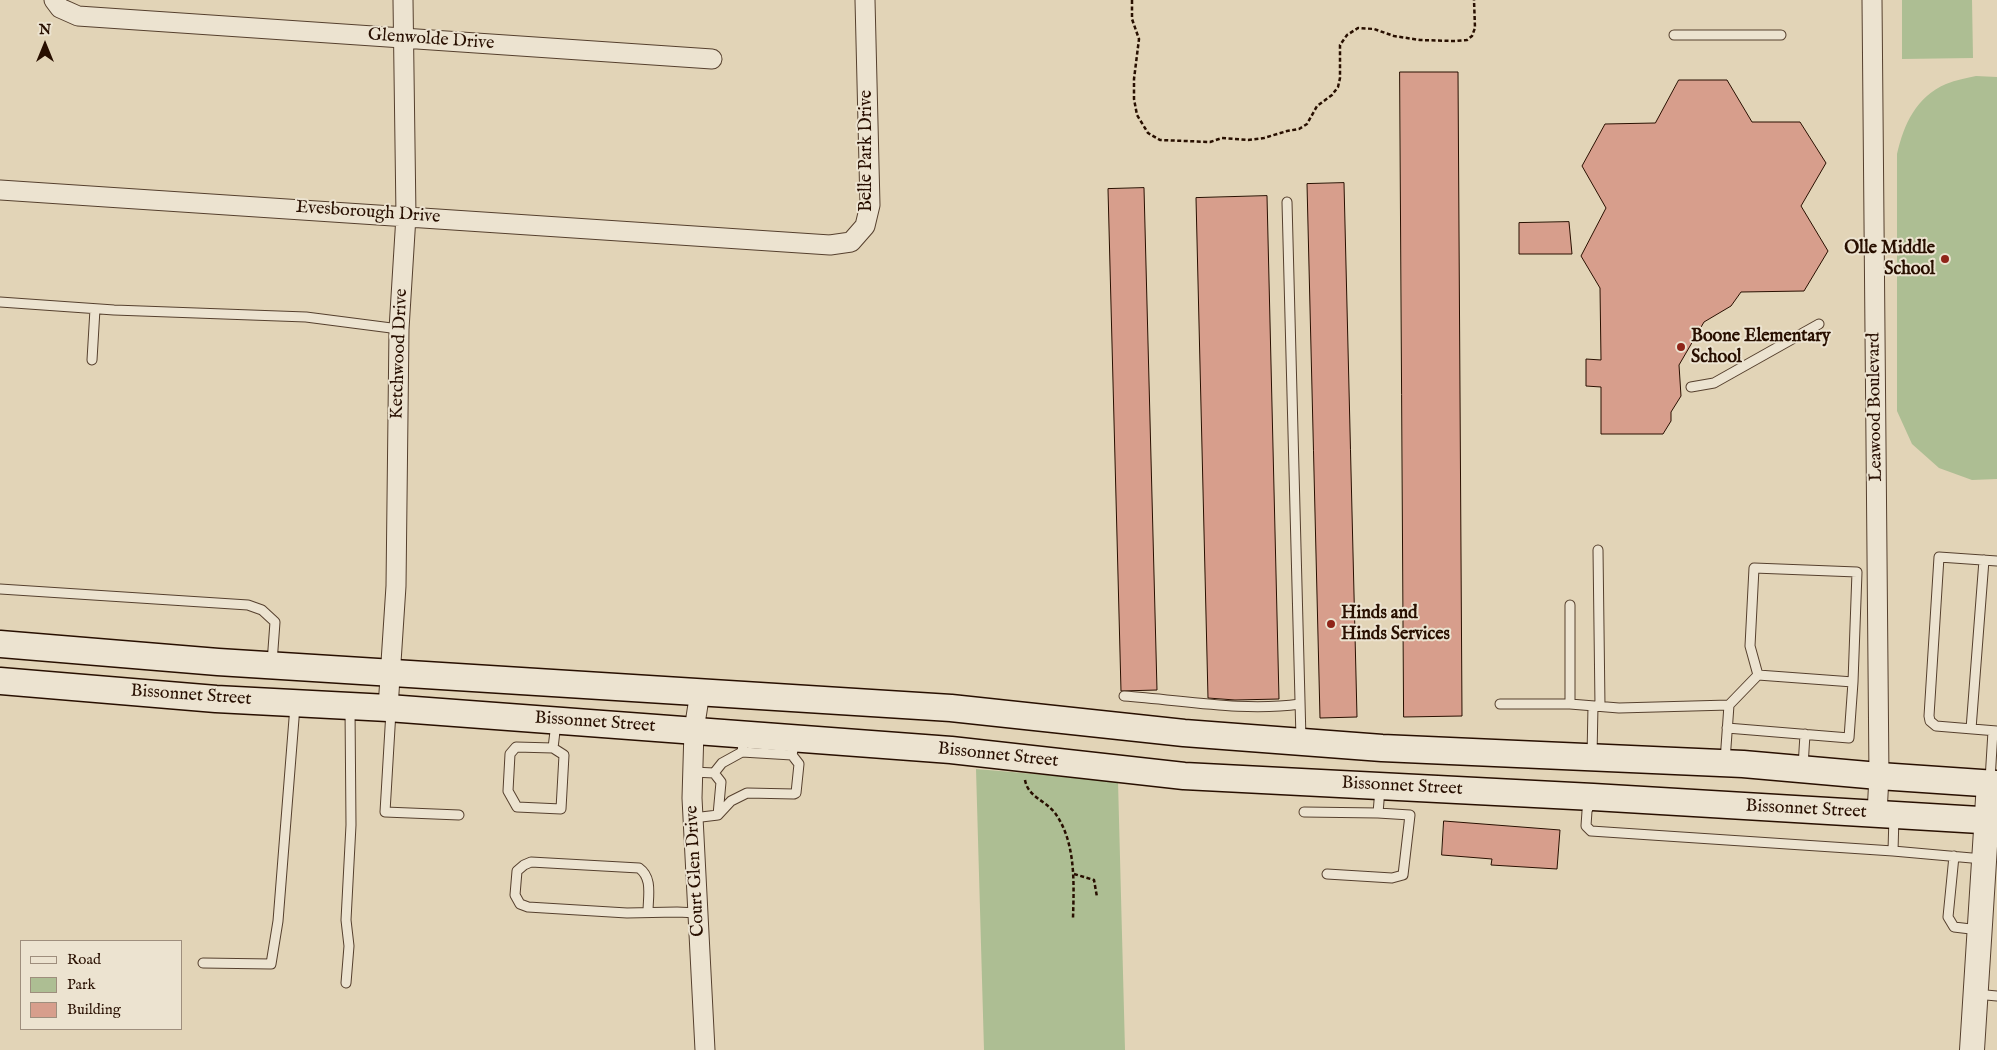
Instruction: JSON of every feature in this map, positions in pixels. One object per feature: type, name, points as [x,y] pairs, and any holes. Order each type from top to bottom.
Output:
[{"type":"main road","name":"Bissonnet Street","points":[[0,644],[272,665],[951,708],[1184,733],[1382,748],[1725,763],[1993,784]]},
{"type":"main road","points":[[42,648],[45,684]]},
{"type":"main road","name":"Bissonnet Street","points":[[0,681],[216,699],[389,708],[694,730],[743,743],[951,750],[1184,776],[1593,797],[1992,821]]},
{"type":"main road","points":[[1592,757],[1593,797]]},
{"type":"street","name":"Glenwolde Drive","points":[[54,0],[60,8],[78,16],[712,59]]},
{"type":"street","name":"Ketchwood Drive","points":[[389,708],[396,586],[399,329],[406,216],[403,0]]},
{"type":"street","name":"Belle Park Drive","points":[[736,239],[830,245],[851,242],[865,226],[870,205],[866,0]]},
{"type":"street","name":"Leawood Boulevard","points":[[1872,0],[1879,776],[1886,815]]},
{"type":"street","name":"Evesborough Drive","points":[[0,190],[736,239]]},
{"type":"street","name":"Court Glen Drive","points":[[700,692],[694,730],[693,818],[705,1050]]},
{"type":"street","points":[[1972,1050],[1986,995],[1980,930],[1986,898],[1986,863],[1992,821],[1993,784]]},
{"type":"lane","points":[[1674,36],[1781,35]]},
{"type":"lane","points":[[1287,202],[1301,742]]},
{"type":"lane","points":[[0,302],[306,317],[399,329]]},
{"type":"lane","points":[[92,360],[95,308]]},
{"type":"lane","points":[[1692,387],[1714,383],[1819,324]]},
{"type":"lane","points":[[1592,757],[1597,706],[1598,550]]},
{"type":"lane","points":[[1993,784],[1995,731],[1936,726],[1930,721],[1939,556],[1997,561]]},
{"type":"lane","points":[[1971,729],[1984,560]]},
{"type":"lane","points":[[1727,728],[1849,738],[1857,572],[1754,568],[1750,646],[1758,675]]},
{"type":"lane","points":[[0,589],[248,605],[262,610],[275,622],[272,665]]},
{"type":"lane","points":[[1570,605],[1570,704]]},
{"type":"lane","points":[[1758,675],[1853,682]]},
{"type":"lane","points":[[1725,763],[1729,705],[1758,675]]},
{"type":"lane","points":[[1124,696],[1183,700],[1208,705],[1281,706],[1300,704]]},
{"type":"lane","points":[[203,963],[271,964],[278,921],[295,703]]},
{"type":"lane","points":[[1500,704],[1570,704],[1619,708],[1729,705]]},
{"type":"lane","points":[[346,983],[349,946],[346,920],[351,825],[350,706]]},
{"type":"lane","points":[[389,708],[385,812],[459,815]]},
{"type":"lane","points":[[553,748],[556,720]]},
{"type":"lane","points":[[1803,769],[1805,734]]},
{"type":"lane","points":[[714,773],[743,743]]},
{"type":"lane","points":[[693,818],[718,815],[731,801],[746,793],[796,793],[799,764],[793,746]]},
{"type":"lane","points":[[516,747],[553,748],[564,755],[561,809],[517,807],[508,791],[510,754],[516,747]]},
{"type":"lane","points":[[693,772],[714,773],[721,782],[718,815]]},
{"type":"lane","points":[[1378,813],[1380,786]]},
{"type":"lane","points":[[1593,797],[1587,811],[1586,826],[1591,831],[1893,851],[1954,856],[1986,863]]},
{"type":"lane","points":[[1304,812],[1410,815],[1403,875],[1392,878],[1327,874]]},
{"type":"lane","points":[[1886,815],[1893,851]]},
{"type":"lane","points":[[1954,856],[1948,917],[1954,927],[1980,930]]},
{"type":"lane","points":[[648,912],[649,879],[645,872],[639,868],[531,862],[517,871],[515,895],[520,904],[528,907],[627,913],[698,913]]},
{"type":"path","points":[[1132,0],[1132,19],[1140,39],[1134,79],[1134,100],[1138,114],[1148,134],[1160,140],[1210,142],[1222,138],[1248,140],[1264,138],[1300,129],[1307,124],[1317,106],[1332,95],[1338,87],[1340,78],[1340,45],[1347,35],[1358,28],[1374,29],[1394,36],[1420,40],[1467,40],[1472,36],[1475,28],[1474,0]]},
{"type":"path","points":[[1025,758],[1023,773],[1026,789],[1054,812],[1065,831],[1074,874],[1073,918]]},
{"type":"path","points":[[1074,874],[1094,880],[1097,897]]},
{"type":"green space","points":[[1902,0],[1972,0],[1973,58],[1902,59]]},
{"type":"green space","name":"Olle Middle School","points":[[1976,76],[1997,77],[1997,479],[1972,480],[1939,468],[1912,444],[1897,411],[1897,154],[1908,122],[1919,104],[1927,96],[1946,84]]},
{"type":"green space","points":[[976,769],[1118,781],[1125,1050],[984,1050]]},
{"type":"building","points":[[1400,72],[1458,72],[1462,716],[1404,717]]},
{"type":"building","points":[[1679,80],[1727,80],[1752,122],[1800,122],[1826,163],[1801,206],[1828,251],[1804,291],[1741,292],[1731,306],[1704,322],[1679,365],[1681,396],[1671,412],[1671,421],[1663,434],[1601,434],[1601,387],[1586,386],[1586,359],[1601,360],[1600,288],[1581,256],[1606,208],[1582,166],[1605,124],[1655,123]]},
{"type":"building","points":[[1344,183],[1357,717],[1320,718],[1307,184]]},
{"type":"building","points":[[1144,188],[1157,690],[1121,691],[1108,189]]},
{"type":"building","points":[[1267,196],[1279,699],[1235,700],[1208,698],[1196,198]]},
{"type":"building","points":[[1569,222],[1572,254],[1519,254],[1519,223]]},
{"type":"building","points":[[1444,821],[1560,830],[1557,869],[1491,865],[1492,859],[1442,855]]},
{"type":"place","name":"Olle Middle School","points":[[1945,259]]},
{"type":"place","name":"Boone Elementary School","points":[[1681,347]]},
{"type":"place","name":"Hinds and Hinds Services","points":[[1331,624]]}]
